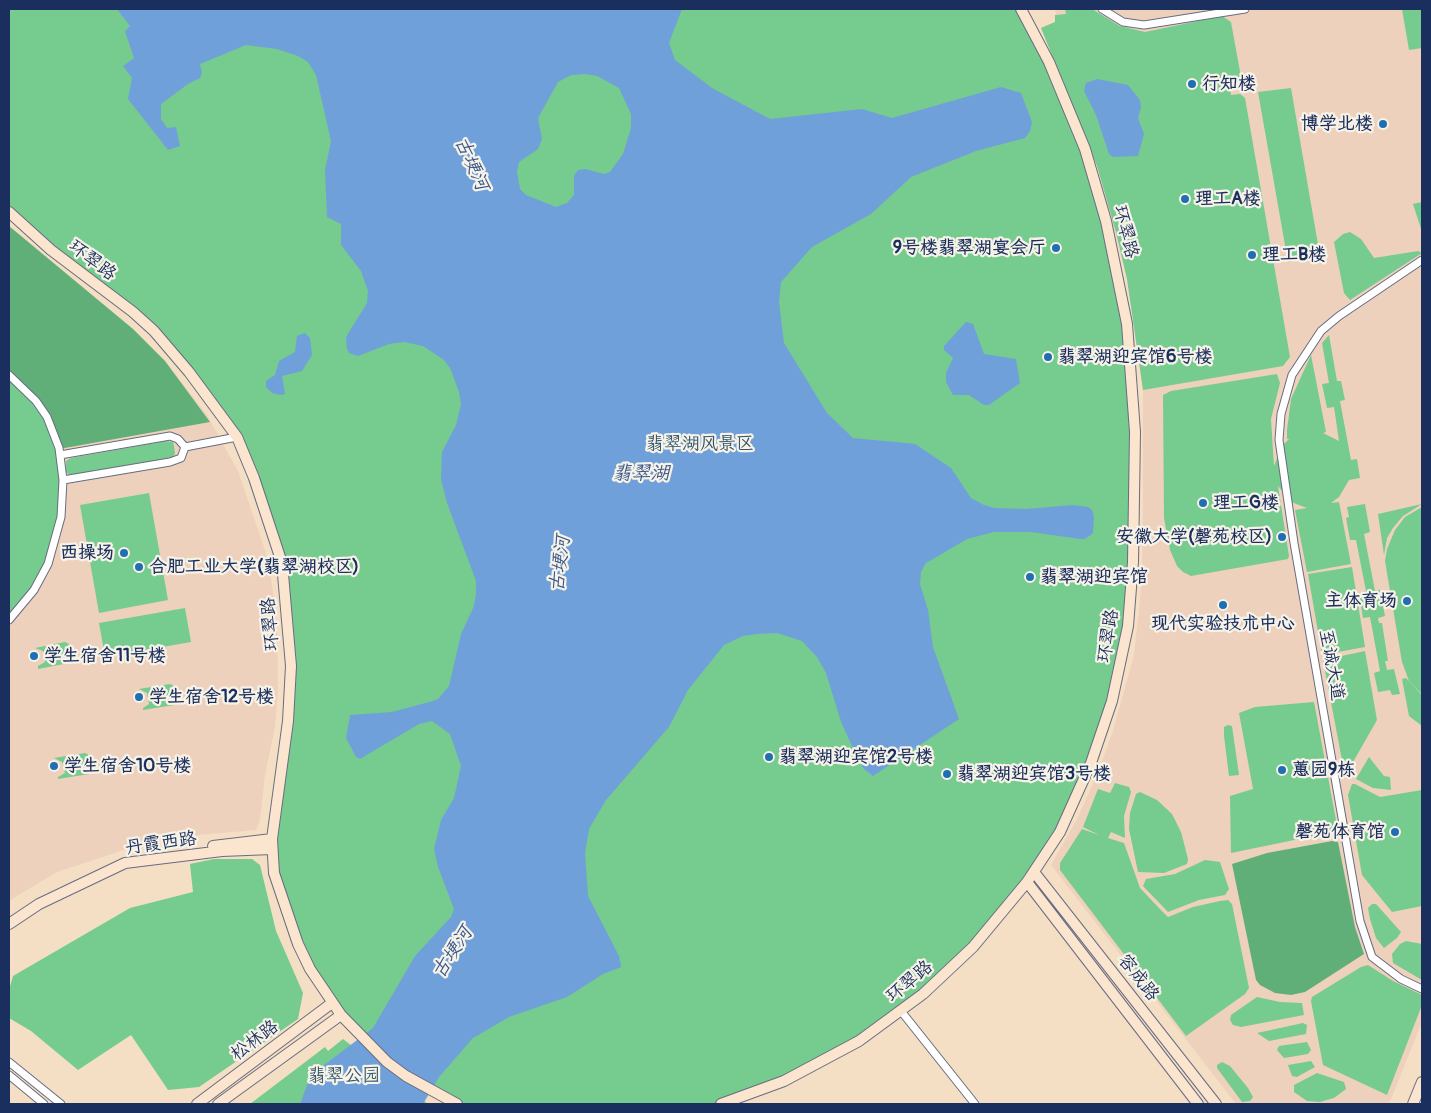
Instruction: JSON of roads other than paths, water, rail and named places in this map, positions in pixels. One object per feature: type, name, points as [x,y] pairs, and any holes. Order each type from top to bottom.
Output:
[{"type":"street","name":"环翠路","points":[[721,1104],[764,1089],[816,1065],[859,1041],[901,1011],[940,979],[973,946],[1027,882],[1070,814],[1101,737],[1118,677],[1128,626],[1132,584],[1135,439],[1129,345],[1120,282],[1106,221],[1090,165],[1070,109],[1022,9]]},
{"type":"street","points":[[1102,9],[1123,22],[1144,25],[1245,9]]},
{"type":"street","name":"环翠路","points":[[9,212],[52,250],[133,312],[154,331],[189,372],[237,437],[254,478],[282,563],[291,666],[288,721],[272,844],[274,874],[298,944],[310,969],[340,1015],[387,1062],[444,1099],[457,1104]]},
{"type":"street","name":"至诚大道","points":[[1422,260],[1339,316],[1321,331],[1292,375],[1281,414],[1279,440],[1294,543],[1360,921],[1372,956],[1401,979],[1422,989]]},
{"type":"street","points":[[9,375],[25,389],[42,409],[53,431],[60,454],[63,480],[61,517],[48,564],[34,590],[9,620]]},
{"type":"street","points":[[60,454],[170,436],[178,439],[185,447]]},
{"type":"street","points":[[185,447],[237,437]]},
{"type":"street","points":[[63,480],[170,462],[181,458],[185,447]]},
{"type":"street","name":"丹霞西路","points":[[9,917],[31,902],[119,860],[272,844]]},
{"type":"street","name":"丹霞西路","points":[[9,924],[61,892],[125,863],[272,844]]},
{"type":"street","name":"容成路","points":[[1034,872],[1216,1104]]},
{"type":"street","name":"容成路","points":[[1027,882],[1198,1104]]},
{"type":"street","name":"松林路","points":[[197,1104],[332,1003]]},
{"type":"street","points":[[901,1011],[975,1104]]},
{"type":"street","name":"松林路","points":[[218,1104],[340,1015]]},
{"type":"street","points":[[9,1062],[61,1104]]},
{"type":"street","points":[[9,1075],[44,1104]]},
{"type":"street","points":[[1413,1104],[1422,1082]]},
{"type":"water","name":"翡翠湖","points":[[117,9],[682,9],[669,43],[675,60],[712,88],[770,119],[862,109],[892,118],[1001,87],[1021,93],[1032,122],[1030,131],[1025,138],[976,151],[911,177],[871,214],[812,247],[781,282],[779,302],[784,343],[827,413],[853,438],[915,444],[951,468],[971,498],[994,508],[1026,509],[1073,505],[1088,507],[1092,510],[1094,517],[1093,533],[1085,539],[1080,539],[1031,532],[994,532],[967,539],[926,563],[921,572],[920,584],[928,610],[933,647],[959,719],[873,776],[864,769],[858,759],[841,722],[826,673],[817,657],[802,641],[777,633],[757,634],[743,636],[724,645],[688,690],[669,727],[606,800],[589,829],[585,853],[588,896],[619,956],[621,967],[603,974],[567,997],[509,1017],[473,1038],[439,1077],[423,1104],[300,1104],[311,1075],[373,1028],[415,956],[451,917],[454,909],[438,867],[434,849],[441,820],[454,798],[461,766],[450,734],[432,721],[419,724],[360,759],[356,757],[346,738],[350,715],[392,712],[433,701],[438,699],[449,686],[461,634],[474,606],[476,594],[476,581],[447,503],[441,479],[442,452],[456,425],[461,404],[459,392],[450,368],[444,360],[423,346],[404,342],[389,344],[358,356],[349,353],[347,349],[346,337],[367,303],[368,291],[361,271],[341,245],[341,224],[327,217],[325,170],[331,141],[316,75],[308,62],[298,56],[277,49],[246,45],[200,64],[202,73],[200,78],[188,84],[161,104],[161,119],[167,128],[176,127],[180,146],[168,150],[128,99],[132,78],[123,66],[134,58],[125,31],[130,26]],"holes":[[[585,74],[597,76],[619,88],[631,114],[631,128],[623,154],[610,172],[604,174],[586,169],[578,170],[574,176],[574,195],[567,203],[556,207],[526,195],[520,189],[517,172],[519,162],[538,149],[542,139],[538,118],[558,82],[571,75]]]},
{"type":"water","points":[[1097,79],[1128,85],[1140,100],[1141,108],[1138,118],[1144,134],[1138,156],[1113,157],[1109,154],[1096,115],[1084,91],[1086,83]]},
{"type":"water","points":[[966,322],[973,324],[984,354],[1016,359],[1020,383],[989,405],[984,405],[969,395],[953,395],[946,382],[946,373],[953,358],[944,350],[944,346]]},
{"type":"water","points":[[305,333],[310,338],[312,355],[302,371],[282,376],[285,394],[272,393],[266,387],[266,381],[275,375],[279,361],[295,352],[297,336]]},
{"type":"place","name":"行知楼","points":[[1192,84]]},
{"type":"place","name":"博学北楼","points":[[1383,124]]},
{"type":"place","name":"理工A楼","points":[[1185,199]]},
{"type":"place","name":"9号楼翡翠湖宴会厅","points":[[1056,248]]},
{"type":"place","name":"理工B楼","points":[[1252,255]]},
{"type":"place","name":"翡翠湖迎宾馆6号楼","points":[[1048,357]]},
{"type":"place","name":"理工G楼","points":[[1203,503]]},
{"type":"place","name":"安徽大学(磬苑校区)","points":[[1282,537]]},
{"type":"place","name":"西操场","points":[[124,553]]},
{"type":"place","name":"合肥工业大学(翡翠湖校区)","points":[[139,567]]},
{"type":"place","name":"翡翠湖迎宾馆","points":[[1030,577]]},
{"type":"place","name":"主体育场","points":[[1407,601]]},
{"type":"place","name":"现代实验技术中心","points":[[1223,605]]},
{"type":"place","name":"学生宿舍11号楼","points":[[34,656]]},
{"type":"place","name":"学生宿舍12号楼","points":[[139,697]]},
{"type":"place","name":"翡翠湖迎宾馆2号楼","points":[[769,757]]},
{"type":"place","name":"学生宿舍10号楼","points":[[54,766]]},
{"type":"place","name":"蕙园9栋","points":[[1282,770]]},
{"type":"place","name":"翡翠湖迎宾馆3号楼","points":[[947,774]]},
{"type":"place","name":"磬苑体育馆","points":[[1395,832]]},
{"type":"water label","name":"古埂河","points":[[471,164]]},
{"type":"water label","name":"古埂河","points":[[561,564]]},
{"type":"water label","name":"古埂河","points":[[453,953]]},
{"type":"park label","name":"翡翠湖风景区","points":[[700,444]]},
{"type":"park label","name":"翡翠公园","points":[[344,1076]]}]
